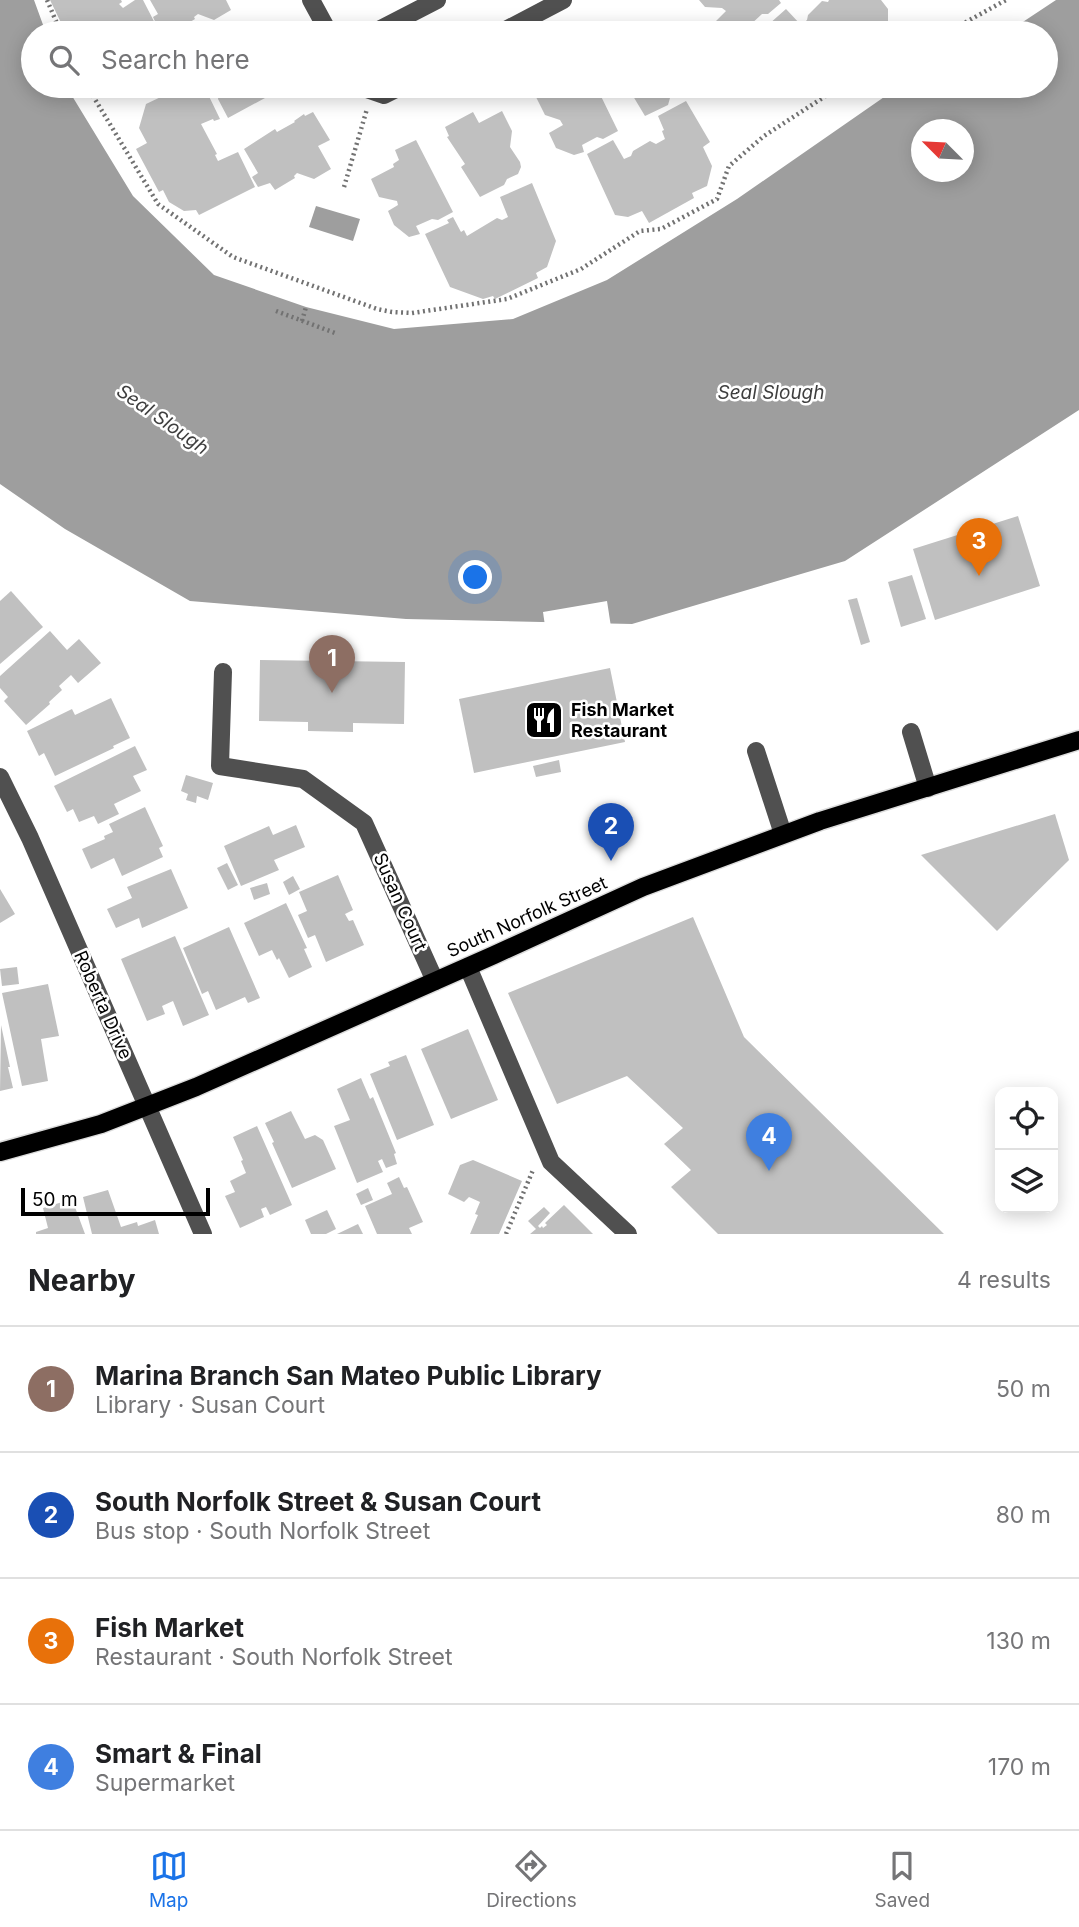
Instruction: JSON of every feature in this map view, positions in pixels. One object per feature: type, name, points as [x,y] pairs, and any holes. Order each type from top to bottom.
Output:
[{"type":"main road","name":"South Norfolk Street","points":[[0,1152],[89,1128],[196,1087],[643,887],[783,834],[1079,740]]},
{"type":"street","points":[[312,0],[323,21]]},
{"type":"street","points":[[396,21],[437,0]]},
{"type":"street","points":[[523,21],[563,0]]},
{"type":"street","name":"Susan Court","points":[[223,672],[220,766],[303,779],[364,823],[435,981]]},
{"type":"street","points":[[911,732],[928,788]]},
{"type":"street","points":[[756,751],[783,834]]},
{"type":"street","name":"Roberta Drive","points":[[0,777],[30,838],[203,1234]]},
{"type":"street","points":[[468,967],[551,1162],[628,1234]]},
{"type":"path","points":[[47,0],[56,21]]},
{"type":"path","points":[[968,21],[1006,0]]},
{"type":"path","points":[[94,98],[158,204],[233,257],[377,309],[412,313],[507,299],[581,269],[640,231],[661,229],[716,199],[729,166],[764,136],[823,98]]},
{"type":"path","points":[[344,187],[363,98]]},
{"type":"path","points":[[302,321],[306,307]]},
{"type":"path","points":[[276,312],[335,332]]},
{"type":"path","points":[[506,1234],[544,1145]]},
{"type":"water","name":"Seal Slough","points":[[0,0],[34,0],[42,21],[21,21],[21,98],[73,98],[133,196],[214,275],[306,307],[394,329],[513,319],[607,280],[737,199],[883,98],[1058,98],[1058,21],[1024,21],[1056,0],[1079,0],[1079,410],[845,561],[632,624],[406,619],[190,601],[65,529],[0,484]]},
{"type":"water","points":[[316,206],[360,219],[353,241],[309,227]]},
{"type":"pier","points":[[607,601],[611,627],[545,626],[543,612]]},
{"type":"building","points":[[50,0],[121,0],[119,4],[123,8],[135,0],[143,0],[154,21],[60,21]]},
{"type":"building","points":[[150,0],[226,0],[231,10],[214,20],[198,14],[192,21],[155,21],[153,17],[158,14]]},
{"type":"building","points":[[699,0],[779,0],[781,3],[754,21],[716,21],[726,11],[722,8],[705,7]]},
{"type":"building","points":[[881,0],[888,9],[888,21],[806,21],[822,1]]},
{"type":"building","points":[[786,9],[797,21],[772,21]]},
{"type":"building","points":[[159,98],[210,98],[220,119],[201,124],[218,161],[238,152],[255,187],[199,215],[196,210],[184,211],[169,202],[163,190],[159,192],[136,149],[147,143],[139,128],[146,104]]},
{"type":"building","points":[[218,98],[265,98],[228,118]]},
{"type":"building","points":[[536,98],[602,98],[618,131],[582,145],[584,152],[574,155],[556,148],[549,133],[563,125],[560,120],[545,115]]},
{"type":"building","points":[[634,98],[670,98],[668,105],[645,116]]},
{"type":"building","points":[[686,101],[710,142],[703,147],[712,166],[707,186],[692,193],[694,198],[649,223],[642,211],[628,217],[615,215],[587,154],[613,140],[624,159],[650,141],[656,144],[665,139],[658,116]]},
{"type":"building","points":[[502,111],[512,131],[510,147],[521,167],[518,174],[507,179],[504,185],[480,197],[461,167],[465,164],[447,137],[449,136],[445,127],[473,112],[479,123]]},
{"type":"building","points":[[313,112],[330,140],[318,146],[331,169],[314,179],[297,173],[295,178],[275,190],[270,183],[258,187],[252,177],[258,173],[244,149],[275,129],[277,132],[304,114],[305,116]]},
{"type":"building","points":[[416,140],[453,212],[438,220],[432,219],[416,226],[420,234],[409,237],[394,225],[388,211],[398,205],[397,201],[379,197],[371,179],[394,167],[393,164],[399,160],[395,150]]},
{"type":"building","points":[[532,183],[556,241],[547,267],[536,273],[538,278],[495,299],[493,296],[483,299],[450,287],[425,234],[449,223],[447,220],[453,217],[461,232],[464,230],[467,236],[497,218],[502,220],[508,217],[500,197]]},
{"type":"building","points":[[1018,516],[1040,586],[935,620],[913,549]]},
{"type":"building","points":[[912,575],[926,619],[901,627],[888,582]]},
{"type":"building","points":[[11,591],[43,627],[0,664],[0,601]]},
{"type":"building","points":[[857,598],[870,642],[861,645],[848,600]]},
{"type":"building","points":[[50,631],[67,650],[79,639],[101,663],[78,683],[71,675],[59,686],[62,690],[50,704],[26,725],[4,701],[8,697],[0,688],[0,676]]},
{"type":"building","points":[[260,660],[405,662],[404,724],[353,723],[353,732],[308,731],[308,722],[259,721]]},
{"type":"building","points":[[610,668],[625,742],[474,773],[459,699]]},
{"type":"building","points":[[111,698],[130,738],[55,776],[44,753],[39,756],[27,731],[72,709],[75,715]]},
{"type":"building","points":[[135,746],[147,770],[133,776],[141,791],[114,804],[119,814],[98,824],[94,816],[79,822],[73,809],[67,812],[54,786]]},
{"type":"building","points":[[559,760],[561,772],[536,777],[533,766]]},
{"type":"building","points":[[186,775],[213,783],[208,800],[197,796],[196,803],[186,800],[188,794],[181,791]]},
{"type":"building","points":[[145,807],[163,846],[159,848],[163,857],[122,876],[114,858],[91,869],[82,849],[105,839],[104,836],[113,832],[109,824]]},
{"type":"building","points":[[1055,814],[1069,860],[997,931],[921,855]]},
{"type":"building","points":[[296,825],[305,847],[274,860],[279,870],[241,886],[224,846],[269,826],[273,835]]},
{"type":"building","points":[[227,863],[238,885],[228,890],[217,868]]},
{"type":"building","points":[[171,869],[188,908],[142,928],[139,918],[116,928],[107,909],[132,898],[127,887]]},
{"type":"building","points":[[338,875],[353,910],[345,914],[349,921],[353,920],[364,945],[326,962],[315,935],[308,938],[298,915],[307,911],[299,892]]},
{"type":"building","points":[[293,876],[300,889],[289,895],[283,882]]},
{"type":"building","points":[[267,883],[270,894],[254,900],[250,888]]},
{"type":"building","points":[[0,889],[15,914],[0,923]]},
{"type":"building","points":[[286,903],[307,948],[304,949],[312,967],[289,978],[272,950],[259,956],[244,923]]},
{"type":"building","points":[[693,917],[744,1037],[944,1234],[718,1234],[671,1187],[691,1170],[664,1144],[683,1128],[627,1076],[557,1104],[508,993]]},
{"type":"building","points":[[229,927],[260,998],[248,1003],[245,997],[216,1010],[208,991],[202,994],[183,948]]},
{"type":"building","points":[[175,936],[209,1015],[183,1026],[173,1001],[162,1006],[165,1014],[147,1021],[121,959]]},
{"type":"building","points":[[17,967],[19,984],[2,986],[0,969]]},
{"type":"building","points":[[48,984],[59,1036],[41,1039],[48,1081],[22,1086],[2,993]]},
{"type":"building","points":[[1,1025],[13,1088],[0,1091]]},
{"type":"building","points":[[468,1029],[498,1100],[451,1119],[421,1049]]},
{"type":"building","points":[[406,1055],[434,1125],[397,1140],[370,1074],[390,1066],[388,1062]]},
{"type":"building","points":[[361,1078],[370,1099],[373,1097],[396,1153],[397,1164],[386,1168],[382,1159],[378,1161],[383,1172],[357,1183],[334,1126],[350,1120],[337,1089]]},
{"type":"building","points":[[291,1111],[305,1139],[315,1135],[323,1140],[336,1169],[292,1188],[265,1123]]},
{"type":"building","points":[[257,1126],[292,1205],[270,1215],[266,1207],[261,1209],[264,1217],[240,1228],[225,1196],[235,1192],[230,1181],[246,1173],[233,1137]]},
{"type":"building","points":[[473,1160],[522,1181],[499,1234],[470,1234],[480,1202],[469,1197],[464,1202],[448,1194],[460,1165]]},
{"type":"building","points":[[399,1177],[404,1188],[407,1187],[423,1222],[409,1228],[412,1234],[377,1234],[365,1206],[392,1194],[387,1183]]},
{"type":"building","points":[[368,1188],[373,1200],[361,1205],[356,1194]]},
{"type":"building","points":[[108,1190],[121,1227],[137,1222],[138,1226],[155,1220],[159,1234],[92,1234],[83,1197]]},
{"type":"building","points":[[72,1199],[85,1234],[36,1234],[48,1228],[43,1208]]},
{"type":"building","points":[[564,1205],[593,1234],[530,1234],[536,1229],[528,1221],[544,1207],[550,1213],[538,1226],[540,1228],[547,1225],[545,1223]]},
{"type":"building","points":[[327,1210],[336,1229],[326,1234],[311,1234],[305,1220]]},
{"type":"building","points":[[358,1224],[363,1234],[337,1234]]},
{"type":"place","name":"Fish Market","points":[[979,576]]},
{"type":"place","name":"Marina Branch San Mateo Public Library","points":[[332,693]]},
{"type":"place","name":"Fish Market Restaurant","points":[[544,720]]},
{"type":"place","name":"South Norfolk Street & Susan Court","points":[[611,861]]},
{"type":"place","name":"Smart & Final","points":[[769,1171]]}]
